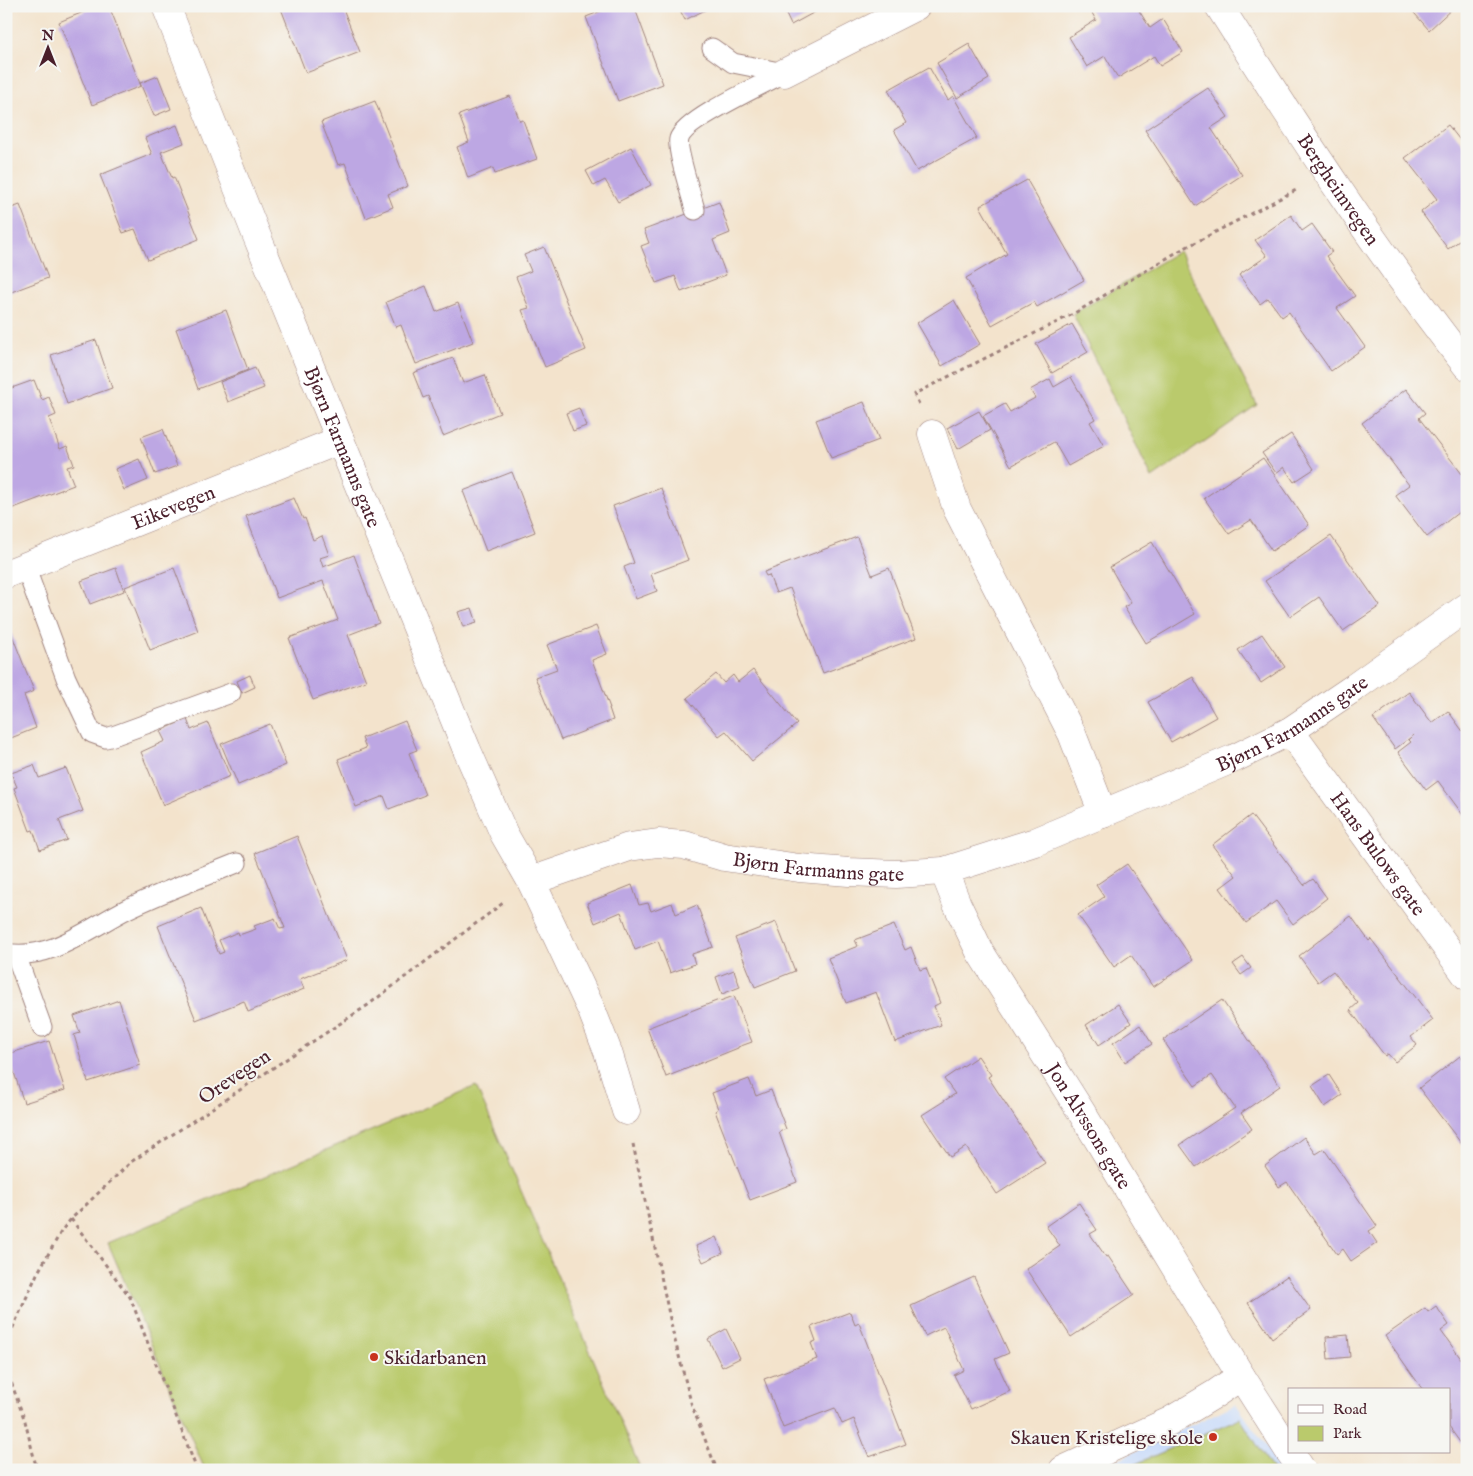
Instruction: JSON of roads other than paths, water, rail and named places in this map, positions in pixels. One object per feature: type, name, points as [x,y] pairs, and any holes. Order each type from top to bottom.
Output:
[{"type":"street","name":"Bjørn Farmanns gate","points":[[166,6],[256,234],[467,750],[504,834],[531,881],[592,1011],[608,1052],[626,1111]]},
{"type":"street","points":[[784,73],[916,6]]},
{"type":"street","name":"Bergheimvegen","points":[[1219,6],[1328,174],[1422,309],[1467,366]]},
{"type":"street","points":[[932,434],[957,509],[1072,734],[1103,814]]},
{"type":"street","name":"Eikevegen","points":[[16,570],[340,440]]},
{"type":"street","name":"Bjørn Farmanns gate","points":[[531,881],[629,847],[658,844],[684,845],[724,857],[799,868],[896,874],[944,871],[1035,842],[1235,758],[1290,730],[1467,607]]},
{"type":"street","name":"Hans Bulows gate","points":[[1290,730],[1467,976]]},
{"type":"street","name":"Jon Alvssons gate","points":[[944,871],[957,904],[980,952],[1082,1113],[1241,1376],[1288,1448]]},
{"type":"street","points":[[1063,1470],[1170,1421],[1241,1376]]},
{"type":"street","name":"Jon Alvssons gate","points":[[1292,1454],[1302,1470]]},
{"type":"lane","points":[[712,48],[733,63],[784,73]]},
{"type":"lane","points":[[695,210],[678,141],[682,132],[692,123],[784,73]]},
{"type":"lane","points":[[16,570],[92,732],[106,738],[231,693]]},
{"type":"lane","points":[[42,1027],[11,954],[37,953],[60,947],[127,909],[237,862]]},
{"type":"place","name":"Skidarbanen","points":[[374,1357]]},
{"type":"place","name":"Skauen Kristelige skole","points":[[1213,1437]]}]
